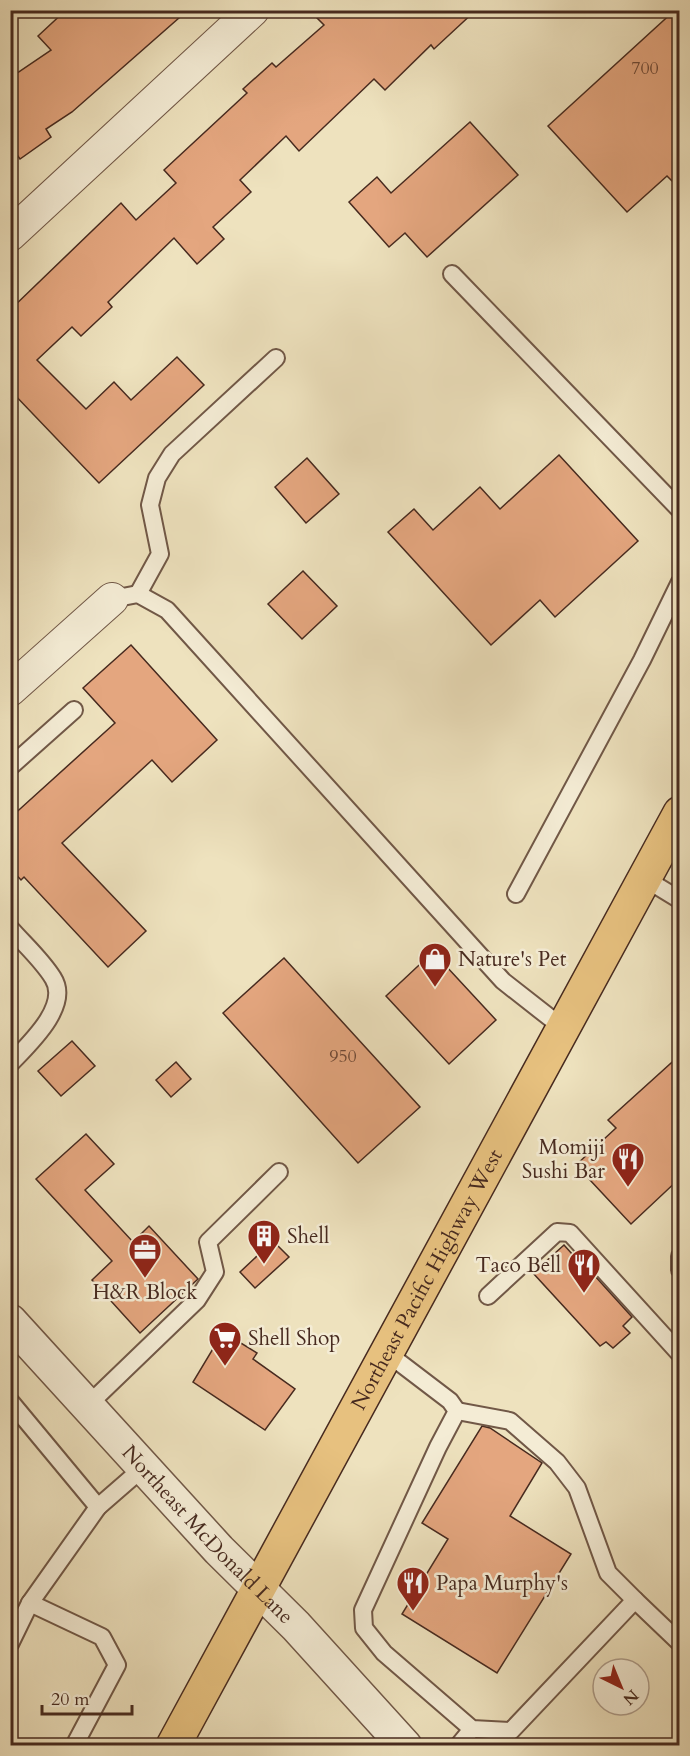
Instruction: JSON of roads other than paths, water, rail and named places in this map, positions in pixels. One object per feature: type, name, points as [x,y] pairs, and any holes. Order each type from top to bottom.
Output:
[{"type":"highway","name":"Northeast Pacific Highway West","points":[[173,1746],[387,1353],[448,1235],[680,813]]},
{"type":"street","points":[[10,235],[253,10]]},
{"type":"street","points":[[10,690],[125,597]]},
{"type":"street","name":"Northeast McDonald Lane","points":[[10,1321],[405,1746]]},
{"type":"lane","points":[[453,274],[680,510]]},
{"type":"lane","points":[[276,358],[172,454],[157,478],[150,505],[160,554],[125,597],[167,610],[503,981],[563,1028]]},
{"type":"lane","points":[[516,894],[642,660],[680,582]]},
{"type":"lane","points":[[10,767],[74,710]]},
{"type":"lane","points":[[644,878],[680,900]]},
{"type":"lane","points":[[10,928],[54,978],[57,992],[52,1013],[37,1036],[10,1064]]},
{"type":"lane","points":[[87,1406],[197,1300],[215,1272],[208,1242],[279,1172]]},
{"type":"lane","points":[[488,1296],[557,1232],[570,1233],[680,1354]]},
{"type":"lane","points":[[680,1256],[680,1270]]},
{"type":"lane","points":[[387,1353],[450,1401],[457,1411],[510,1421],[557,1462],[577,1488],[608,1573],[680,1643]]},
{"type":"lane","points":[[10,1401],[98,1507]]},
{"type":"lane","points":[[457,1411],[363,1610],[364,1628],[384,1653],[472,1729],[512,1731],[635,1600]]},
{"type":"lane","points":[[10,1644],[30,1603],[98,1507],[144,1467]]},
{"type":"lane","points":[[30,1603],[102,1638],[117,1665],[74,1746]]},
{"type":"lane","points":[[458,1746],[472,1729]]},
{"type":"place","name":"Nature's Pet","points":[[435,988]]},
{"type":"place","name":"Momiji Sushi Bar","points":[[628,1188]]},
{"type":"place","name":"Shell","points":[[264,1265]]},
{"type":"place","name":"H&R Block","points":[[145,1279]]},
{"type":"place","name":"Taco Bell","points":[[584,1294]]},
{"type":"place","name":"Shell Shop","points":[[225,1367]]},
{"type":"place","name":"Papa Murphy's","points":[[413,1612]]}]
